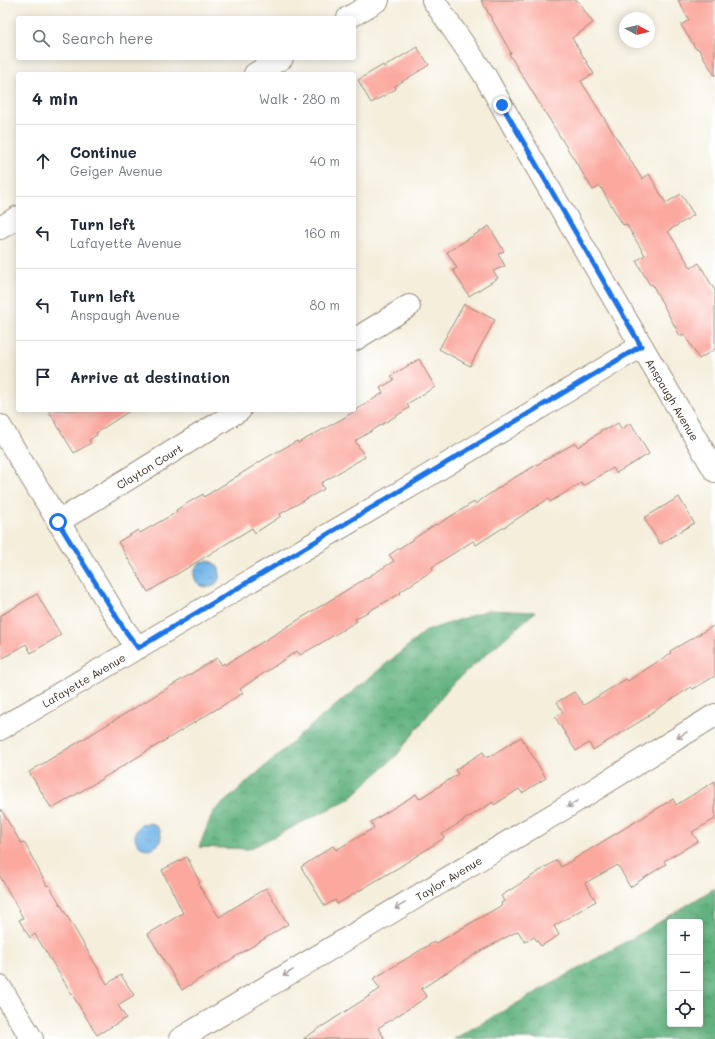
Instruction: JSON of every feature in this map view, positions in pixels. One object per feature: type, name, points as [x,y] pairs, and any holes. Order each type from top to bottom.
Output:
[{"type":"street","points":[[351,16],[378,0]]},
{"type":"street","name":"Anspaugh Avenue","points":[[433,0],[484,74],[533,161],[715,471]]},
{"type":"street","points":[[258,72],[279,60]]},
{"type":"street","points":[[0,228],[16,218]]},
{"type":"street","points":[[356,339],[409,306]]},
{"type":"street","name":"Lafayette Avenue","points":[[0,729],[488,440],[641,346]]},
{"type":"street","name":"Clayton Court","points":[[58,522],[237,412]]},
{"type":"street","points":[[0,426],[124,629],[138,648]]},
{"type":"street","name":"Taylor Avenue","points":[[180,1039],[568,806],[715,715]]},
{"type":"street","points":[[0,987],[32,1039]]},
{"type":"green space","points":[[488,610],[535,612],[450,686],[397,755],[349,799],[249,849],[199,847],[213,812],[306,730],[426,631]]},
{"type":"green space","points":[[715,888],[715,1039],[454,1039],[638,935]]},
{"type":"water","points":[[207,561],[216,565],[220,574],[216,583],[207,587],[198,583],[194,574],[198,565]]},
{"type":"water","points":[[148,823],[157,827],[161,836],[157,845],[148,849],[139,845],[135,836],[139,827]]},
{"type":"building","points":[[481,0],[577,0],[593,23],[572,38],[594,74],[581,81],[642,179],[649,174],[666,203],[681,194],[694,215],[668,231],[691,268],[699,263],[715,291],[715,349],[699,359],[684,334],[680,336],[652,284],[650,285],[636,261],[645,255],[626,224],[623,225],[600,186],[593,190],[509,54],[511,53]]},
{"type":"building","points":[[678,0],[715,0],[715,76],[698,48],[696,49],[681,25],[689,20]]},
{"type":"building","points":[[417,47],[429,65],[395,86],[396,89],[371,103],[358,80],[383,65],[384,67]]},
{"type":"building","points":[[489,226],[504,251],[498,254],[505,266],[493,271],[498,278],[469,296],[453,270],[457,268],[447,252]]},
{"type":"building","points":[[464,304],[495,320],[470,366],[439,349]]},
{"type":"building","points":[[419,359],[435,387],[407,404],[409,408],[355,441],[365,457],[321,483],[324,489],[280,514],[281,516],[255,533],[252,528],[148,592],[118,542],[138,530],[140,533],[177,512],[176,510],[203,494],[204,497],[266,458],[297,441],[298,443],[353,412],[356,412],[356,410],[383,393],[380,388],[394,380],[391,376]]},
{"type":"building","points":[[49,412],[128,412],[96,433],[97,435],[89,440],[91,443],[74,453]]},
{"type":"building","points":[[618,423],[621,429],[631,423],[649,454],[616,473],[613,468],[583,486],[581,483],[550,502],[548,499],[476,545],[473,541],[432,567],[433,570],[400,592],[401,593],[355,619],[357,621],[300,655],[297,651],[240,689],[243,693],[52,809],[29,772],[217,658],[222,665],[224,663],[225,665],[394,561],[389,555],[436,524],[437,525],[474,502],[475,504],[510,480],[575,443],[578,447],[599,433],[602,429],[607,429]]},
{"type":"building","points":[[679,497],[694,523],[660,544],[644,518]]},
{"type":"building","points":[[37,594],[61,635],[31,653],[26,644],[0,660],[0,616]]},
{"type":"building","points":[[715,625],[715,676],[693,689],[691,687],[648,715],[649,716],[593,750],[589,743],[576,751],[555,717],[563,712],[557,702],[574,692],[584,705],[626,679],[628,681],[671,653],[670,651]]},
{"type":"building","points":[[521,737],[546,778],[522,793],[519,789],[494,805],[493,802],[442,834],[444,838],[401,866],[337,904],[335,900],[325,906],[301,867],[333,846],[336,850],[374,828],[371,822],[416,794],[419,799],[458,774],[455,770],[483,752],[487,758]]},
{"type":"building","points":[[715,781],[715,819],[692,832],[698,841],[664,861],[666,864],[630,887],[618,865],[585,883],[596,901],[554,926],[559,935],[541,946],[534,937],[525,942],[518,931],[477,953],[421,989],[427,997],[378,1028],[385,1039],[303,1039],[380,989],[373,979],[434,942],[435,944],[502,905],[501,903],[504,901],[501,896],[549,865],[557,860],[561,867],[673,799],[676,805]]},
{"type":"building","points":[[0,808],[21,843],[24,842],[47,886],[49,885],[107,984],[121,975],[134,995],[118,1005],[126,1018],[97,1035],[35,934],[30,938],[19,920],[23,918],[0,876]]},
{"type":"building","points":[[187,857],[200,883],[198,884],[219,917],[266,888],[288,924],[182,990],[148,934],[183,913],[162,870]]},
{"type":"route","points":[[58,522],[124,629],[138,648],[457,458],[641,346],[502,105]]}]
